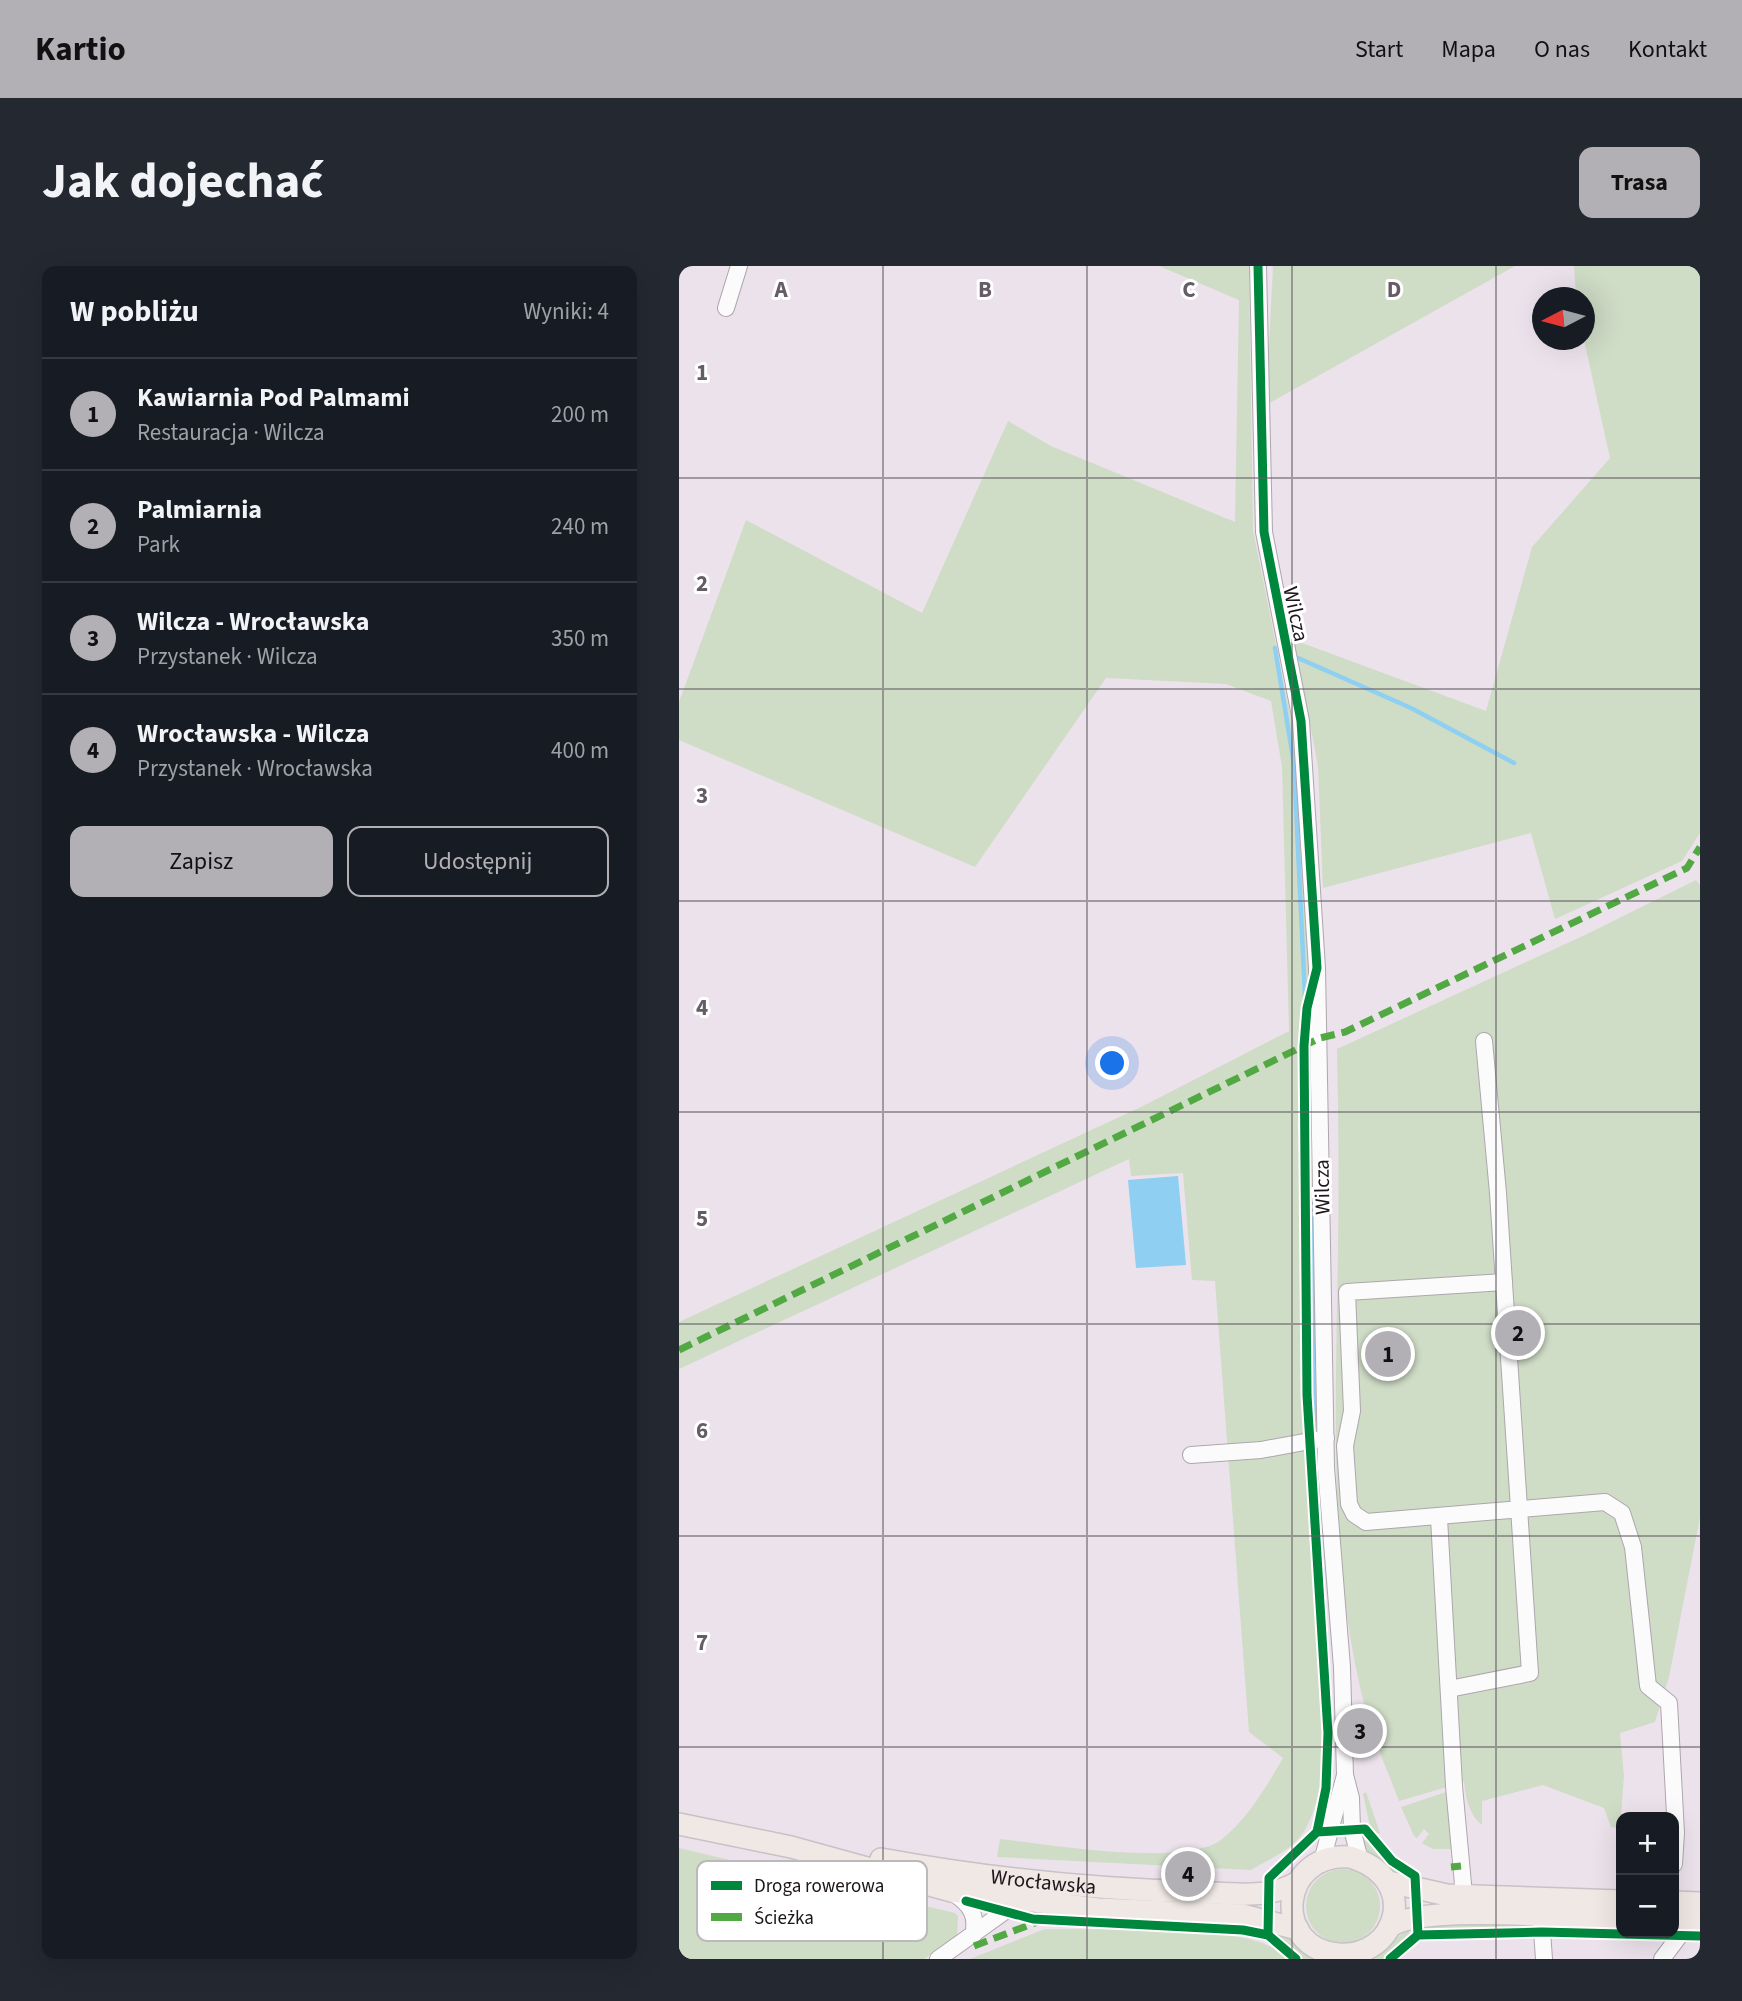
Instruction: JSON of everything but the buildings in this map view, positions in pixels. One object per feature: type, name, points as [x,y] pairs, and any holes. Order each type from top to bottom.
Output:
[{"type":"main road","name":"Wrocławska","points":[[679,1824],[791,1847],[887,1861]]},
{"type":"main road","name":"Wrocławska","points":[[791,1847],[842,1861]]},
{"type":"main road","points":[[1616,1901],[1447,1895],[1389,1882],[1360,1860],[1339,1856],[1322,1861],[1296,1884],[1291,1909],[1298,1929],[1315,1946],[1331,1956],[1361,1955],[1389,1927],[1403,1919],[1417,1917],[1616,1919]]},
{"type":"main road","name":"Wrocławska","points":[[927,1867],[1096,1888],[1247,1893],[1276,1891],[1296,1884]]},
{"type":"main road","points":[[1389,1882],[1396,1908],[1389,1927]]},
{"type":"main road","name":"Wrocławska","points":[[927,1884],[1013,1906],[1242,1915],[1298,1929]]},
{"type":"main road","points":[[1683,1916],[1700,1903]]},
{"type":"street","points":[[726,308],[739,266]]},
{"type":"street","name":"Wilcza","points":[[1258,266],[1264,532],[1301,721],[1317,968],[1326,1437],[1342,1667],[1345,1775],[1351,1798],[1352,1829],[1360,1860]]},
{"type":"street","points":[[1448,1689],[1530,1673],[1504,1282],[1484,1041]]},
{"type":"street","points":[[1504,1282],[1347,1292],[1352,1411],[1345,1446],[1349,1504],[1354,1514],[1366,1522],[1439,1518],[1605,1502],[1622,1513],[1633,1547],[1648,1686],[1669,1703],[1675,1812]]},
{"type":"street","points":[[1191,1455],[1261,1450],[1326,1437]]},
{"type":"street","points":[[1439,1518],[1448,1689],[1463,1884]]},
{"type":"street","name":"Wilcza","points":[[1322,1861],[1345,1775]]},
{"type":"street","points":[[938,1959],[1013,1906],[1043,1891],[1096,1888]]},
{"type":"street","points":[[951,1891],[971,1907],[975,1927],[973,1936]]},
{"type":"street","points":[[1662,1959],[1680,1935],[1683,1916]]},
{"type":"street","points":[[1541,1917],[1544,1959]]},
{"type":"green space","points":[[1159,266],[1249,266],[1253,530],[1300,764],[1311,1021],[1316,1411],[1325,1598],[1318,1601],[1324,1690],[1324,1757],[1320,1787],[1312,1815],[1300,1837],[1283,1851],[1251,1870],[997,1857],[1000,1839],[1116,1852],[1179,1852],[1204,1848],[1222,1839],[1241,1821],[1283,1758],[1249,1732],[1215,1281],[1192,1280],[1183,1173],[1131,1176],[1129,1159],[679,1369],[679,1322],[1143,1106],[1289,1031],[1282,767],[1271,701],[1226,684],[1106,678],[975,867],[679,740],[679,702],[746,520],[922,613],[1008,421],[1051,446],[1235,522],[1239,300]]},
{"type":"green space","points":[[1273,266],[1515,266],[1266,405]]},
{"type":"green space","points":[[1574,266],[1700,266],[1700,833],[1682,861],[1555,919],[1531,833],[1323,888],[1318,766],[1294,640],[1486,711],[1532,547],[1610,458],[1586,350],[1595,350],[1595,287],[1575,287]]},
{"type":"green space","points":[[1696,880],[1700,885],[1700,1517],[1669,1677],[1655,1722],[1620,1733],[1624,1776],[1621,1812],[1616,1812],[1616,1828],[1611,1827],[1604,1808],[1543,1785],[1482,1801],[1482,1825],[1471,1811],[1464,1782],[1399,1801],[1369,1723],[1355,1661],[1341,1560],[1336,1458],[1339,1177],[1337,1049],[1585,935]]},
{"type":"green space","points":[[1449,1791],[1452,1849],[1433,1849],[1422,1843],[1429,1834],[1424,1829],[1417,1838],[1414,1836],[1401,1807]]},
{"type":"green space","points":[[1366,1792],[1380,1833],[1377,1834],[1371,1831],[1363,1794]]},
{"type":"green space","points":[[1359,1838],[1378,1850],[1408,1879],[1374,1857]]},
{"type":"green space","points":[[679,1848],[734,1861],[697,1861],[697,1941],[927,1941],[927,1906],[958,1916],[957,1938],[924,1959],[679,1959]]},
{"type":"green space","points":[[1336,1869],[1350,1869],[1364,1875],[1374,1885],[1380,1906],[1378,1920],[1364,1937],[1350,1943],[1336,1943],[1322,1937],[1312,1927],[1306,1913],[1306,1899],[1312,1885],[1322,1875]]},
{"type":"green space","points":[[1493,1923],[1522,1925],[1527,1928],[1427,1930],[1426,1926]]},
{"type":"green space","points":[[1045,1929],[1161,1930],[1224,1935],[1250,1939],[1269,1946],[1286,1959],[970,1959]]},
{"type":"green space","points":[[1410,1929],[1408,1937],[1384,1959],[1375,1959],[1393,1940]]},
{"type":"green space","points":[[1276,1932],[1293,1939],[1317,1959],[1302,1959]]},
{"type":"water","points":[[1178,1176],[1186,1265],[1136,1268],[1128,1180]]},
{"type":"waterway","points":[[1275,648],[1294,764],[1305,997]]},
{"type":"waterway","points":[[1298,658],[1411,708],[1514,763]]},
{"type":"waterway","points":[[1308,1055],[1314,1427]]},
{"type":"waterway","points":[[1315,1449],[1331,1723]]},
{"type":"marked path","points":[[679,1350],[1320,1038],[1345,1032],[1687,868],[1700,847]]},
{"type":"marked path","points":[[1451,1867],[1461,1866]]},
{"type":"marked path","points":[[974,1946],[1040,1921]]},
{"type":"cycle path","points":[[1258,266],[1264,532],[1301,721],[1317,968],[1307,1008],[1304,1046],[1307,1395],[1328,1733],[1326,1788],[1317,1832]]},
{"type":"cycle path","points":[[1268,1935],[1269,1878],[1317,1832],[1365,1829],[1392,1861],[1415,1876],[1418,1935]]},
{"type":"cycle path","points":[[966,1901],[1033,1919],[1243,1930],[1268,1935],[1296,1959]]},
{"type":"cycle path","points":[[1390,1959],[1418,1935],[1542,1932],[1700,1936]]},
{"type":"place","name":"Palmiarnia","points":[[1518,1333]]},
{"type":"place","name":"Kawiarnia Pod Palmami","points":[[1388,1354]]},
{"type":"place","name":"Wilcza - Wrocławska","points":[[1360,1731]]},
{"type":"place","name":"Wrocławska - Wilcza","points":[[1188,1874]]}]
